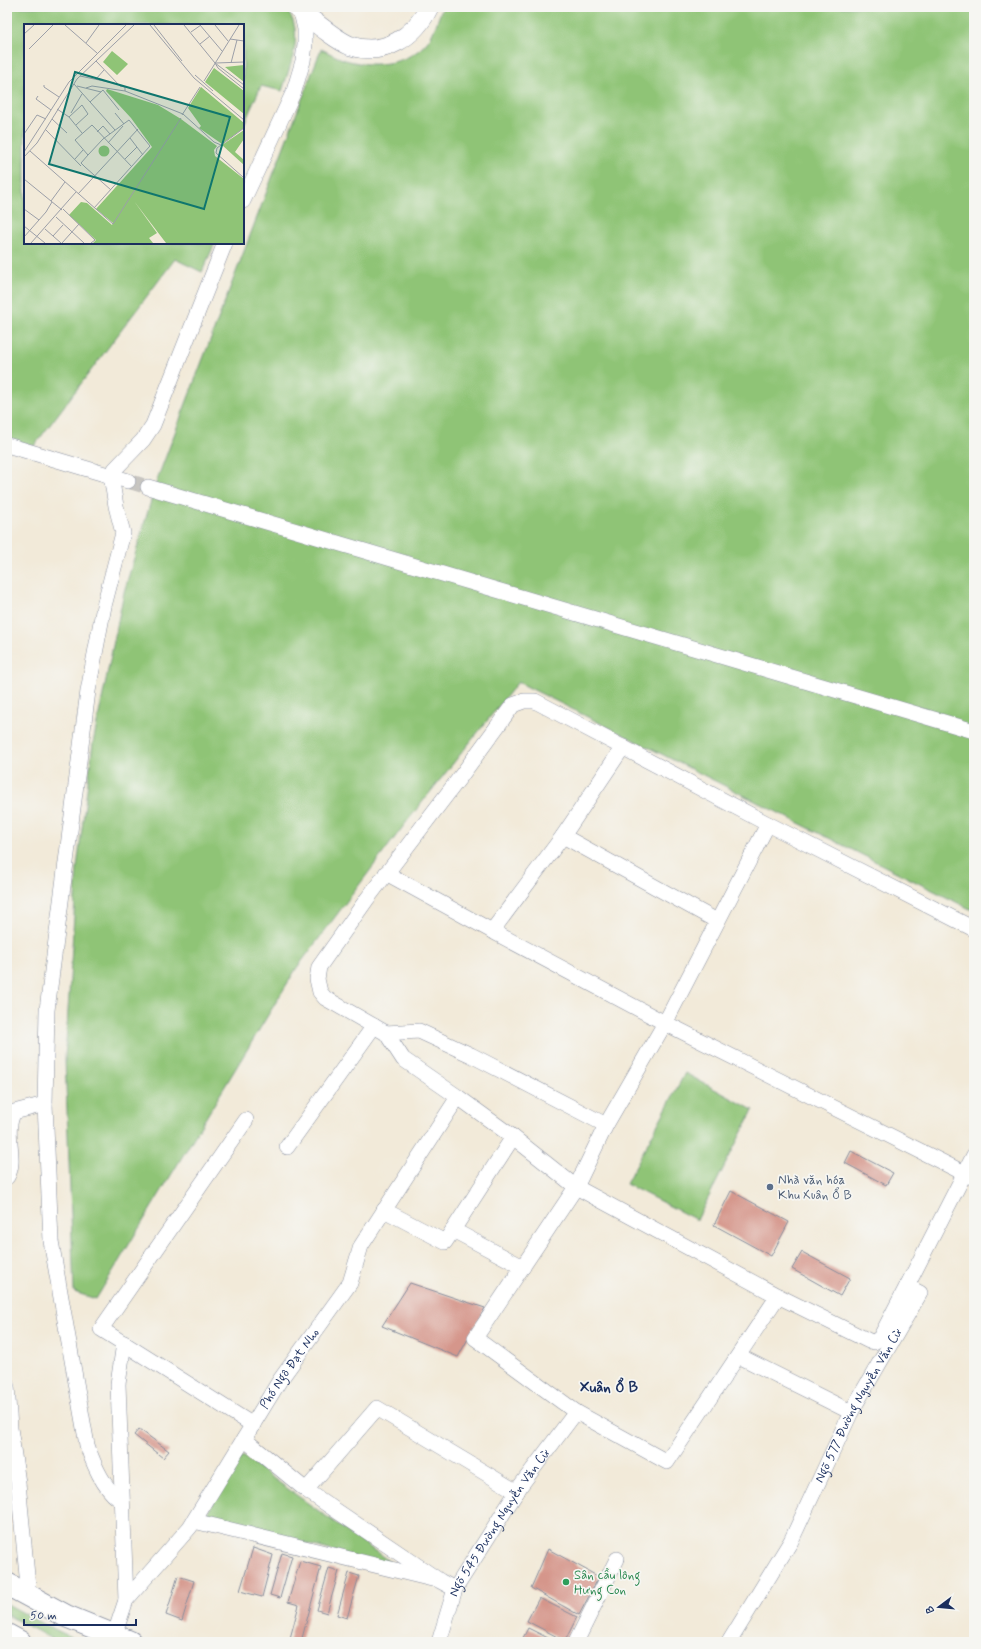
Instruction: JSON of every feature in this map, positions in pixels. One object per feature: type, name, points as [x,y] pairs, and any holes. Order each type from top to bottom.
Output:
[{"type":"main road","points":[[7,1584],[66,1616],[122,1639]]},
{"type":"main road","points":[[7,1635],[20,1642]]},
{"type":"street","points":[[298,9],[341,41],[362,48],[373,49],[395,44],[406,37],[416,26],[429,7]]},
{"type":"street","points":[[244,199],[294,91],[303,61],[305,29],[298,9]]},
{"type":"street","points":[[122,1501],[117,1498],[101,1476],[92,1460],[87,1445],[52,1241],[45,1104],[46,1010],[88,691],[104,606],[123,533],[110,476],[143,440],[153,425],[225,244]]},
{"type":"street","points":[[7,445],[128,481]]},
{"type":"street","points":[[148,487],[974,731]]},
{"type":"street","points":[[974,929],[768,824],[535,701],[524,700],[516,702],[512,705],[461,776],[386,873],[319,967],[317,979],[320,992],[324,998],[380,1030],[403,1059],[513,1137],[576,1187],[778,1296],[869,1341],[874,1342],[880,1338],[907,1286],[969,1176],[974,1155]]},
{"type":"street","points":[[492,931],[563,836],[623,747]]},
{"type":"street","points":[[768,824],[665,1023],[606,1125],[576,1187],[475,1338],[576,1412],[667,1462],[778,1296]]},
{"type":"street","points":[[563,836],[717,921]]},
{"type":"street","points":[[386,873],[665,1023],[969,1176]]},
{"type":"street","points":[[380,1030],[419,1032],[471,1056],[606,1125]]},
{"type":"street","points":[[287,1147],[380,1030]]},
{"type":"street","name":"Phố Ngô Đạt Nho","points":[[122,1639],[126,1600],[194,1521],[280,1380],[350,1283],[361,1246],[458,1097]]},
{"type":"street","points":[[7,1177],[10,1172],[8,1134],[10,1119],[14,1112],[45,1104]]},
{"type":"street","points":[[246,1120],[101,1329],[253,1425]]},
{"type":"street","points":[[384,1210],[445,1242],[513,1137]]},
{"type":"street","points":[[453,1230],[523,1267]]},
{"type":"street","name":"Ngõ 577 Đường Nguyễn Văn Cừ","points":[[729,1642],[792,1541],[851,1412],[920,1293],[907,1286]]},
{"type":"street","points":[[124,1343],[118,1384],[126,1600]]},
{"type":"street","points":[[739,1356],[851,1412]]},
{"type":"street","points":[[7,1386],[8,1428],[18,1483],[29,1596]]},
{"type":"street","points":[[306,1490],[377,1408],[517,1492]]},
{"type":"street","name":"Ngõ 545 Đường Nguyễn Văn Cừ","points":[[439,1642],[455,1589],[517,1492],[576,1412]]},
{"type":"street","points":[[244,1439],[306,1490],[440,1581],[455,1589]]},
{"type":"street","points":[[194,1521],[440,1581]]},
{"type":"street","points":[[576,1642],[616,1559]]},
{"type":"green space","points":[[7,7],[284,7],[291,16],[295,26],[296,37],[295,48],[282,91],[261,86],[244,124],[244,24],[24,24],[24,244],[215,244],[202,272],[175,259],[34,446],[7,438]]},
{"type":"green space","points":[[443,7],[974,7],[974,911],[518,682],[408,820],[296,969],[96,1299],[74,1292],[65,1059],[77,867],[93,743],[124,592],[158,477],[321,49],[342,59],[359,63],[381,64],[402,59],[421,49],[428,41],[433,33]]},
{"type":"green space","points":[[685,1073],[753,1110],[697,1220],[626,1184]]},
{"type":"green space","points":[[242,1456],[400,1569],[207,1517],[207,1513]]},
{"type":"green space","points":[[7,1604],[81,1642],[58,1642],[7,1615]]},
{"type":"building","points":[[851,1151],[893,1173],[886,1185],[845,1163]]},
{"type":"building","points":[[731,1191],[789,1222],[771,1256],[714,1225]]},
{"type":"building","points":[[802,1252],[850,1278],[840,1296],[792,1269]]},
{"type":"building","points":[[410,1283],[485,1308],[458,1357],[382,1326]]},
{"type":"building","points":[[139,1429],[169,1451],[163,1458],[134,1435]]},
{"type":"building","points":[[7,1504],[11,1524],[7,1534]]},
{"type":"building","points":[[253,1548],[273,1555],[262,1597],[240,1591]]},
{"type":"building","points":[[548,1549],[599,1577],[579,1615],[531,1588]]},
{"type":"building","points":[[282,1553],[292,1556],[280,1598],[270,1595]]},
{"type":"building","points":[[300,1561],[321,1567],[301,1642],[289,1642],[299,1605],[288,1602]]},
{"type":"building","points":[[329,1568],[339,1571],[327,1613],[317,1610]]},
{"type":"building","points":[[349,1573],[359,1576],[347,1618],[337,1615]]},
{"type":"building","points":[[178,1576],[194,1581],[182,1621],[166,1615]]},
{"type":"building","points":[[539,1598],[577,1617],[565,1641],[527,1621]]},
{"type":"building","points":[[528,1628],[556,1642],[521,1642]]},
{"type":"tunnel","points":[[128,481],[148,487]]},
{"type":"place","name":"Nhà văn hóa Khu Xuân Ổ B","points":[[770,1187]]},
{"type":"place","name":"Sân cầu lông Hưng Con","points":[[566,1582]]},
{"type":"district","name":"Xuân Ổ B","points":[[609,1388]]}]
